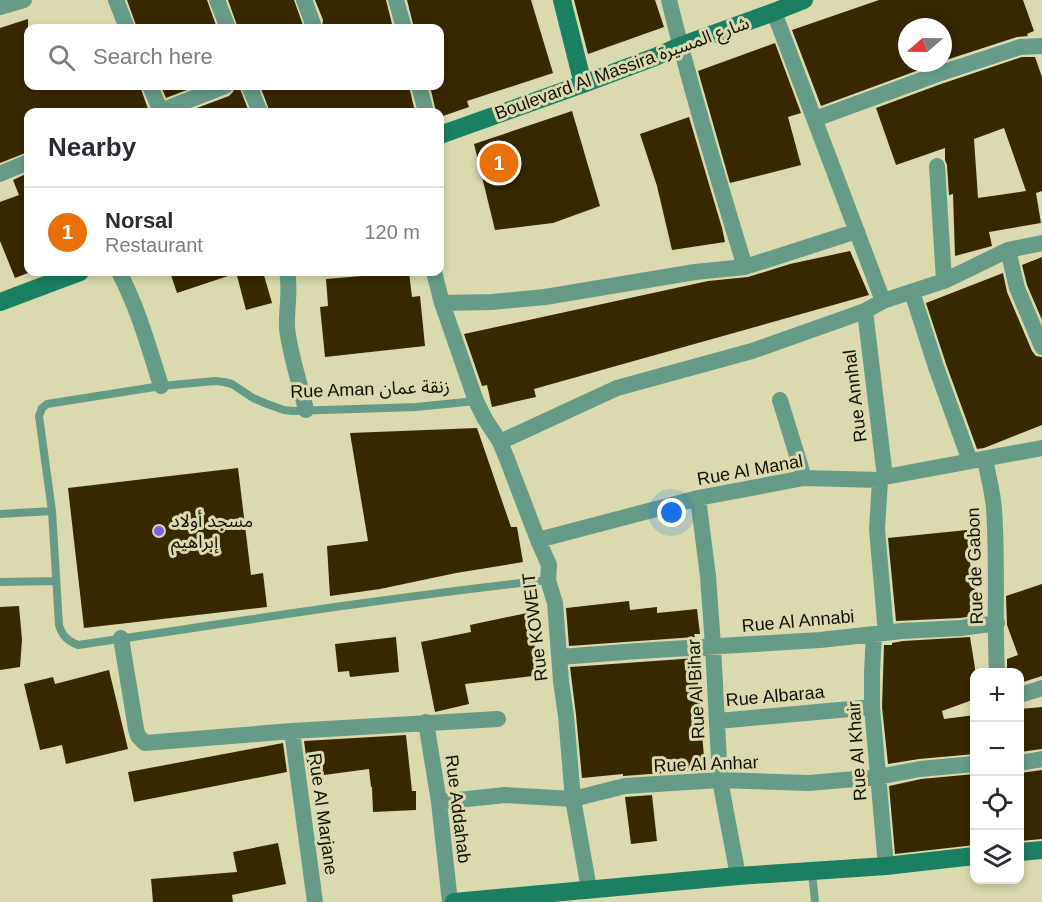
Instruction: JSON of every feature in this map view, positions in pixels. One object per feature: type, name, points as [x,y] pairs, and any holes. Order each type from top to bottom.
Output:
[{"type":"street","points":[[0,7],[24,0]]},
{"type":"street","points":[[116,0],[125,24]]},
{"type":"street","points":[[217,0],[226,24]]},
{"type":"street","points":[[304,0],[313,24]]},
{"type":"street","points":[[396,0],[403,24]]},
{"type":"street","points":[[562,0],[583,84]]},
{"type":"street","points":[[669,0],[714,168],[745,267]]},
{"type":"street","name":"Boulevard Al Massira شارع المسيرة","points":[[444,134],[583,84],[804,0]]},
{"type":"street","points":[[774,12],[884,302]]},
{"type":"street","points":[[815,119],[1020,47],[1042,46]]},
{"type":"street","points":[[151,90],[158,108]]},
{"type":"street","points":[[169,108],[215,90]]},
{"type":"street","points":[[251,90],[258,108]]},
{"type":"street","points":[[420,90],[425,108]]},
{"type":"street","points":[[0,174],[24,164]]},
{"type":"street","points":[[937,166],[944,280]]},
{"type":"street","points":[[442,303],[492,302],[544,297],[695,272],[745,267],[857,231]]},
{"type":"street","points":[[500,442],[617,388],[752,351],[944,280],[1008,250],[1042,243]]},
{"type":"street","points":[[1008,250],[1017,288],[1041,341]]},
{"type":"street","points":[[0,302],[69,276]]},
{"type":"street","points":[[121,276],[143,329],[161,386]]},
{"type":"street","points":[[288,276],[287,327],[306,410]]},
{"type":"street","name":"Rue KOWEIT","points":[[435,276],[476,401],[500,442],[549,565],[548,580],[555,603],[573,799],[589,889]]},
{"type":"street","name":"Rue de Gabon","points":[[912,292],[936,367],[977,460],[994,507],[998,668]]},
{"type":"street","name":"Rue Annhal","points":[[865,311],[882,478],[878,529],[880,633]]},
{"type":"street","points":[[780,400],[804,478]]},
{"type":"street","name":"Rue Al Manal","points":[[538,540],[698,498],[804,478],[882,478],[1042,448]]},
{"type":"street","name":"Rue Al Bihar","points":[[698,498],[708,576],[720,780],[738,876]]},
{"type":"street","name":"Rue Al Annabi","points":[[560,657],[820,640],[997,623]]},
{"type":"street","name":"Rue Al Khair","points":[[880,633],[872,672],[872,707],[886,866]]},
{"type":"street","points":[[121,638],[136,729],[143,742],[498,718]]},
{"type":"street","points":[[1024,694],[1042,687]]},
{"type":"street","name":"Rue Albaraa","points":[[718,721],[872,707]]},
{"type":"street","name":"Rue Addahab","points":[[426,722],[452,902]]},
{"type":"street","name":"Rue Al Marjane","points":[[292,731],[315,902]]},
{"type":"street","points":[[1024,761],[1042,759]]},
{"type":"street","name":"Rue Al Anhar","points":[[439,802],[505,795],[573,799],[625,786],[720,780],[809,783],[878,777],[920,769],[970,764]]},
{"type":"street","points":[[1024,852],[1042,850]]},
{"type":"street","points":[[452,902],[545,898],[589,889],[886,866],[970,857]]},
{"type":"lane","name":"Rue Aman زنقة عمان","points":[[52,511],[39,416],[47,404],[205,381],[232,384],[254,398],[284,410],[416,407],[476,401]]},
{"type":"lane","points":[[0,514],[52,511],[59,625],[67,639],[78,645],[329,608],[548,580]]},
{"type":"lane","points":[[0,582],[56,581]]},
{"type":"lane","points":[[812,872],[815,902]]},
{"type":"building","points":[[127,0],[207,0],[216,24],[136,24]]},
{"type":"building","points":[[228,0],[294,0],[303,24],[237,24]]},
{"type":"building","points":[[315,0],[386,0],[392,24],[322,24]]},
{"type":"building","points":[[407,0],[531,0],[553,73],[467,101],[469,107],[444,116],[444,108],[435,108],[431,90],[444,90],[444,24],[413,24]]},
{"type":"building","points":[[574,0],[655,0],[664,27],[588,54]]},
{"type":"building","points":[[879,0],[1023,0],[1034,31],[1027,34],[1028,36],[1017,37],[952,58],[952,18],[898,18],[898,72],[914,72],[821,106],[792,30]]},
{"type":"building","points":[[28,19],[28,24],[24,24],[24,90],[141,90],[148,108],[24,108],[24,154],[0,163],[0,28]]},
{"type":"building","points":[[775,43],[801,113],[788,117],[801,165],[730,183],[698,71]]},
{"type":"building","points":[[1022,57],[1035,57],[1042,77],[1042,191],[1036,193],[1041,223],[989,232],[992,246],[955,256],[953,194],[949,195],[945,148],[896,165],[876,108]],"holes":[[[1004,128],[1026,191],[978,198],[974,139]]]},
{"type":"building","points":[[163,90],[187,90],[166,98]]},
{"type":"building","points":[[241,90],[247,108],[197,108],[229,96]]},
{"type":"building","points":[[262,90],[410,90],[414,108],[268,108]]},
{"type":"building","points":[[572,111],[600,206],[553,223],[495,230],[474,144]]},
{"type":"building","points":[[689,117],[725,242],[672,250],[657,186],[640,134]]},
{"type":"building","points":[[24,175],[24,275],[15,278],[0,241],[0,202],[19,195],[13,180]]},
{"type":"building","points":[[850,251],[869,295],[534,389],[536,397],[492,407],[487,385],[482,386],[464,334],[708,281],[748,277],[790,264]]},
{"type":"building","points":[[1042,257],[1042,320],[1027,285],[1022,265]]},
{"type":"building","points":[[1003,273],[1007,292],[1032,351],[1036,356],[1042,357],[1042,425],[977,449],[926,303]]},
{"type":"building","points":[[171,276],[228,276],[177,293]]},
{"type":"building","points":[[237,276],[264,276],[272,303],[246,310]]},
{"type":"building","points":[[409,276],[412,297],[420,296],[425,346],[325,357],[320,307],[328,306],[326,279]]},
{"type":"building","points":[[477,428],[511,527],[517,527],[523,562],[330,596],[327,546],[368,541],[350,433]]},
{"type":"building","name":"مسجد أولاد إبراهيم","points":[[238,468],[251,575],[263,573],[267,607],[84,628],[68,488]]},
{"type":"building","points":[[967,530],[977,606],[985,603],[985,614],[960,618],[896,621],[888,538]]},
{"type":"building","points":[[1042,584],[1042,676],[1024,682],[1024,668],[1007,668],[1007,659],[1018,655],[1007,625],[1006,596]]},
{"type":"building","points":[[629,601],[630,610],[657,607],[657,613],[697,609],[700,634],[694,634],[695,637],[569,646],[566,608]]},
{"type":"building","points":[[19,606],[22,640],[20,667],[0,670],[0,607]]},
{"type":"building","points":[[527,613],[541,675],[465,684],[469,704],[435,712],[421,642],[471,632],[470,625]]},
{"type":"building","points":[[396,637],[399,672],[350,677],[349,671],[338,672],[335,644]]},
{"type":"building","points":[[970,637],[975,668],[970,668],[970,701],[942,711],[944,719],[970,716],[970,754],[888,764],[882,707],[884,645],[903,641]]},
{"type":"building","points":[[696,658],[705,770],[582,778],[570,667]]},
{"type":"building","points":[[109,670],[128,749],[66,764],[62,745],[40,750],[24,684],[53,677],[55,684]]},
{"type":"building","points":[[1042,707],[1042,749],[1024,751],[1024,709]]},
{"type":"building","points":[[406,735],[412,791],[416,791],[416,810],[373,812],[369,769],[309,777],[304,741]]},
{"type":"building","points":[[283,743],[287,772],[134,802],[128,772]]},
{"type":"building","points":[[1042,770],[1042,839],[1024,841],[1024,772]]},
{"type":"building","points":[[970,774],[970,846],[895,854],[889,786],[921,779]]},
{"type":"building","points":[[652,795],[657,841],[631,844],[625,797]]},
{"type":"building","points":[[278,843],[286,884],[232,895],[233,902],[153,902],[151,879],[237,872],[233,852]]},
{"type":"place","name":"Norsal","points":[[499,163]]},
{"type":"place","name":"مسجد أولاد إبراهيم","points":[[159,531]]}]
